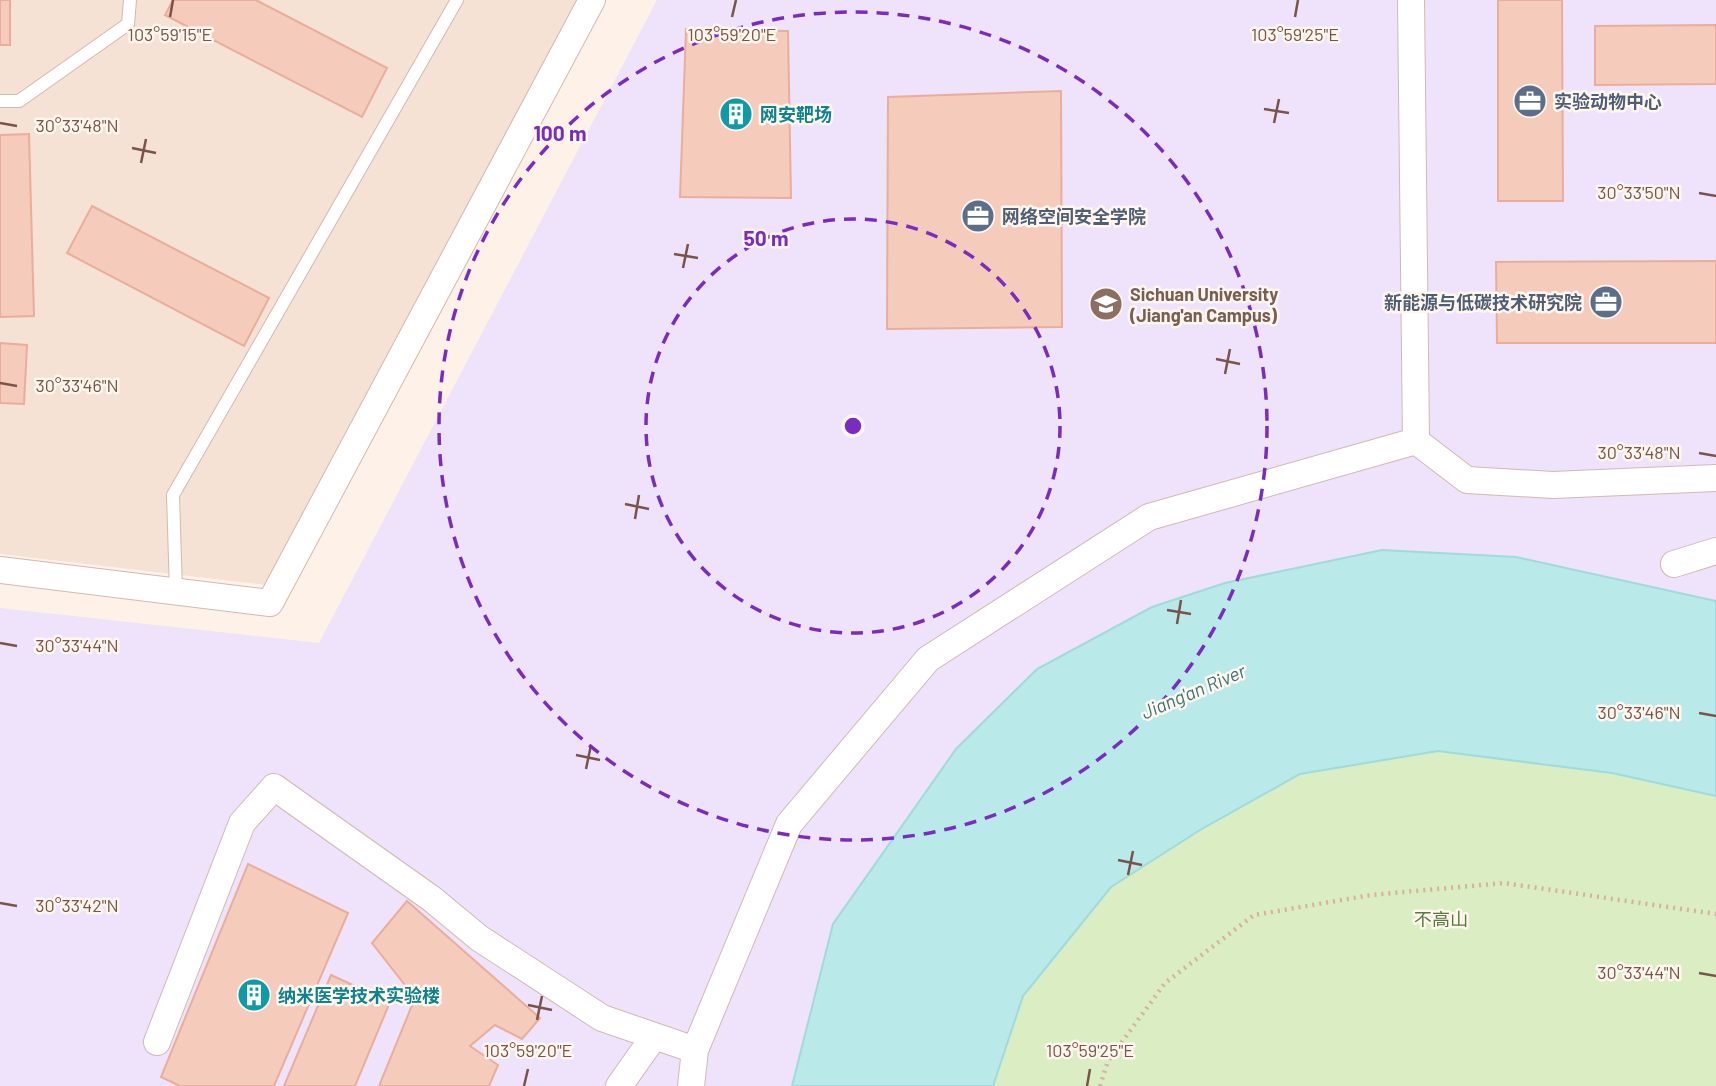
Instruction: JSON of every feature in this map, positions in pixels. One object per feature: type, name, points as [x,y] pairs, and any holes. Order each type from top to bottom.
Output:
[{"type":"street","points":[[0,570],[270,603],[592,0]]},
{"type":"street","points":[[1411,0],[1416,441]]},
{"type":"street","points":[[1416,441],[1467,480],[1553,485],[1716,478]]},
{"type":"street","points":[[691,1086],[695,1050],[789,824],[928,659],[1149,517],[1416,441]]},
{"type":"street","points":[[1674,564],[1716,551]]},
{"type":"street","points":[[158,1042],[242,823],[274,787],[432,899],[479,938],[602,1018],[653,1038],[695,1050]]},
{"type":"street","points":[[619,1086],[653,1038]]},
{"type":"lane","points":[[0,101],[19,102],[128,24],[130,0]]},
{"type":"lane","points":[[176,592],[173,495],[457,0]]},
{"type":"path","points":[[1100,1086],[1108,1061],[1165,983],[1254,915],[1371,895],[1504,883],[1716,914]]},
{"type":"shaded area","points":[[0,0],[581,0],[276,586],[0,554]]},
{"type":"shaded area","name":"Sichuan University (Jiang'an Campus)","points":[[657,0],[1716,0],[1716,1086],[0,1086],[0,608],[319,643]]},
{"type":"green space","name":"不高山","points":[[1438,751],[1612,773],[1716,796],[1716,1086],[993,1086],[1023,996],[1111,887],[1200,830],[1300,774]]},
{"type":"water","name":"Jiang'an River","points":[[1382,550],[1516,557],[1716,601],[1716,796],[1612,773],[1438,751],[1300,774],[1200,830],[1111,887],[1023,996],[993,1086],[792,1086],[833,924],[956,749],[1037,669],[1152,607],[1225,583]]},
{"type":"building","points":[[0,0],[10,0],[10,45],[0,45]]},
{"type":"building","points":[[173,0],[256,0],[387,68],[362,117],[165,15]]},
{"type":"building","name":"实验动物中心","points":[[1498,0],[1562,0],[1563,201],[1498,201]]},
{"type":"building","points":[[1716,25],[1716,84],[1595,85],[1595,26]]},
{"type":"building","name":"网安靶场","points":[[686,29],[788,31],[791,198],[680,197]]},
{"type":"building","points":[[1061,91],[1062,327],[887,329],[888,97]]},
{"type":"building","points":[[29,134],[34,316],[0,317],[0,135]]},
{"type":"building","points":[[92,206],[269,298],[244,346],[67,253]]},
{"type":"building","name":"新能源与低碳技术研究院","points":[[1716,261],[1716,343],[1497,343],[1496,262]]},
{"type":"building","points":[[0,343],[27,345],[24,404],[0,403]]},
{"type":"building","name":"纳米医学技术实验楼","points":[[248,864],[348,913],[274,1086],[180,1086],[161,1077]]},
{"type":"building","name":"纳米医学技术实验楼","points":[[407,901],[540,1018],[522,1039],[495,1025],[470,1046],[498,1065],[489,1086],[379,1086],[415,998],[372,943]]},
{"type":"building","name":"纳米医学技术实验楼","points":[[331,975],[390,1002],[355,1086],[284,1086]]},
{"type":"place","name":"实验动物中心","points":[[1530,101]]},
{"type":"place","name":"网安靶场","points":[[736,114]]},
{"type":"place","name":"网络空间安全学院","points":[[978,216]]},
{"type":"place","name":"新能源与低碳技术研究院","points":[[1606,302]]},
{"type":"place","name":"Sichuan University (Jiang'an Campus)","points":[[1106,304]]},
{"type":"place","name":"纳米医学技术实验楼","points":[[254,995]]}]
